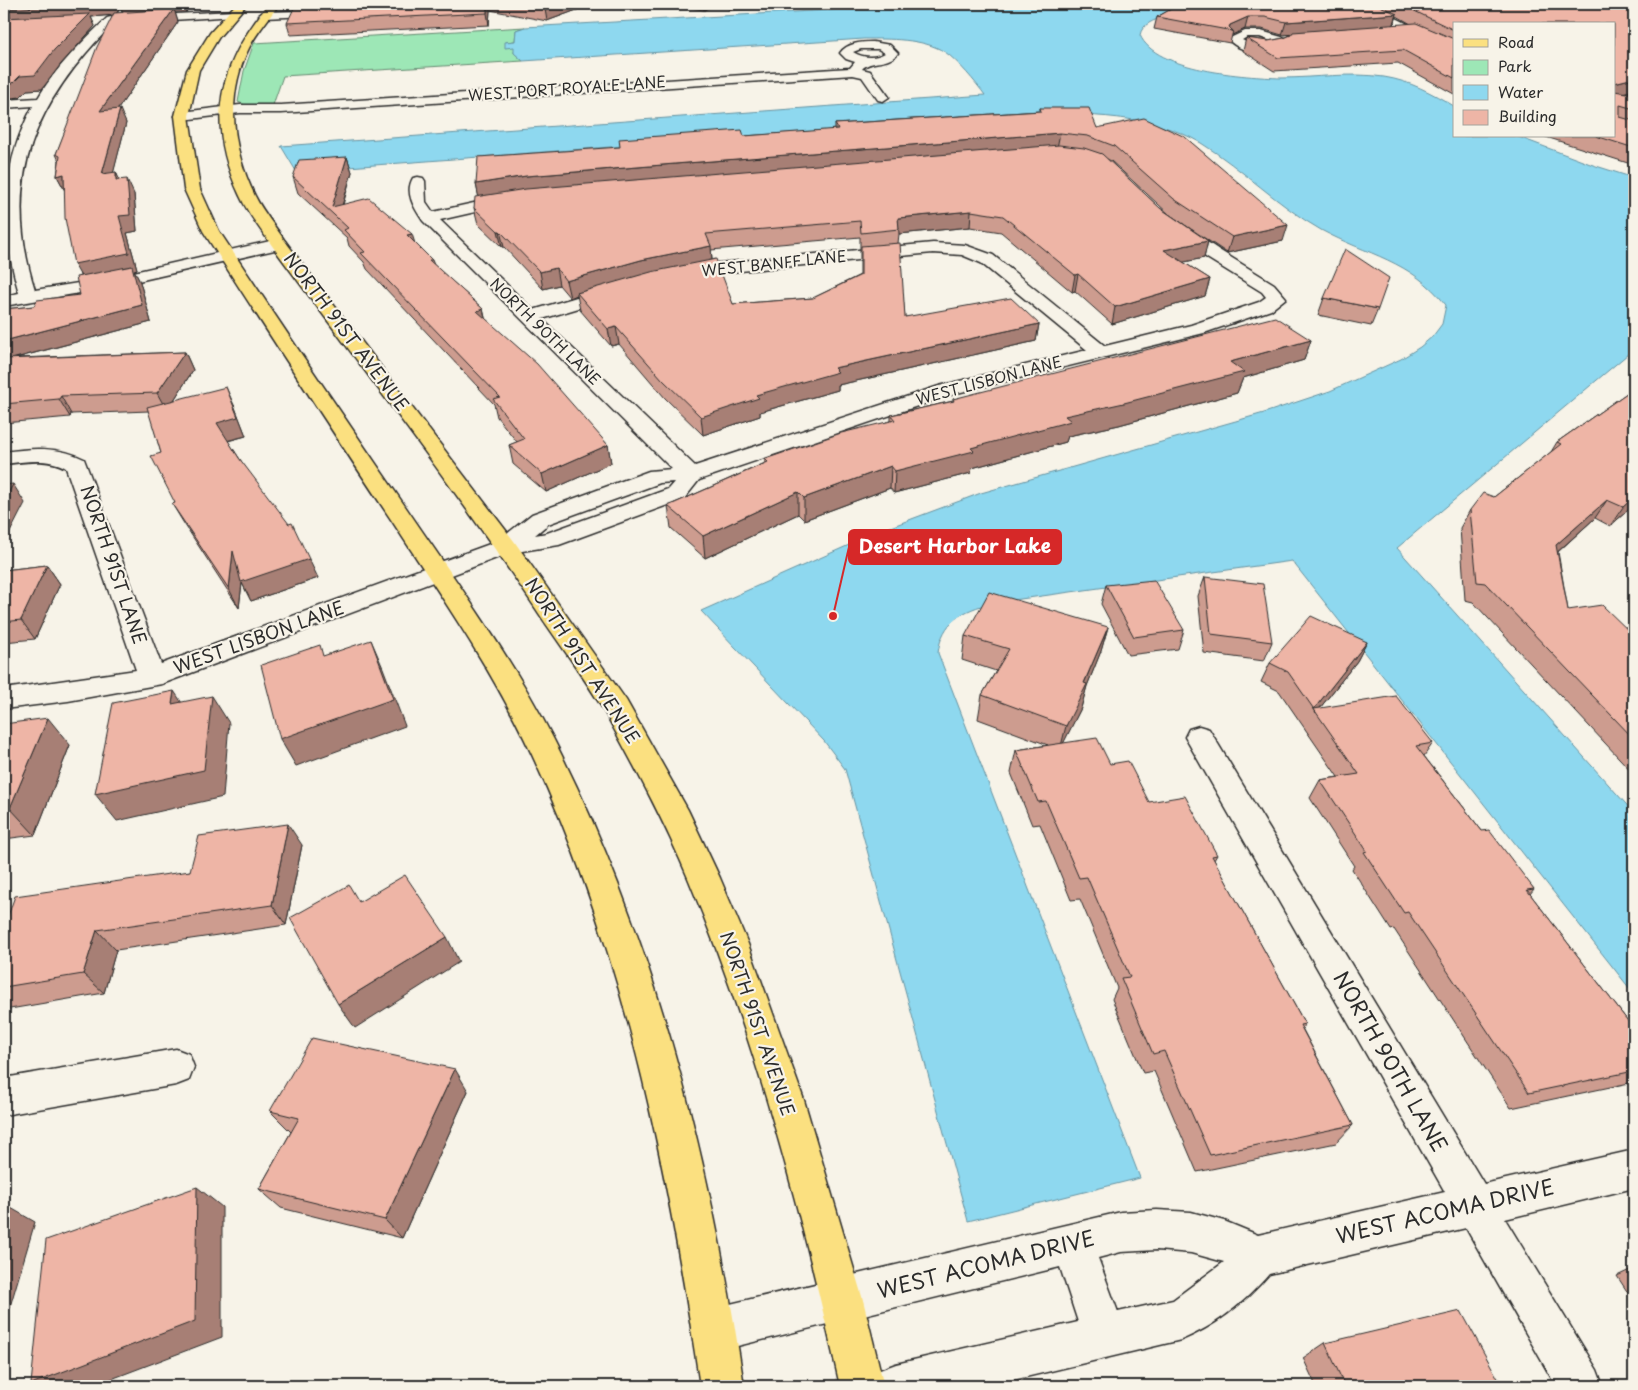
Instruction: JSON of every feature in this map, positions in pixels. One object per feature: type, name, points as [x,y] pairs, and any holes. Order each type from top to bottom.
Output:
[{"type":"main road","points":[[242,4],[214,35],[193,70],[182,122],[192,189],[211,231],[437,572],[504,678],[538,738],[588,846],[634,976],[656,1057],[678,1155],[713,1330],[722,1386]]},
{"type":"main road","name":"NORTH 91ST AVENUE","points":[[274,4],[264,14],[236,60],[227,90],[226,116],[230,152],[242,183],[256,210],[279,244],[506,546],[616,707],[677,819],[731,944],[785,1100],[842,1300],[862,1386]]},
{"type":"street","points":[[1360,4],[1453,50]]},
{"type":"street","points":[[264,14],[343,12]]},
{"type":"street","points":[[91,21],[232,14]]},
{"type":"street","points":[[29,297],[14,242],[8,189],[20,148],[41,102],[63,70],[83,45],[121,20]]},
{"type":"street","points":[[1395,32],[1414,31]]},
{"type":"street","points":[[853,70],[864,60]]},
{"type":"street","points":[[853,70],[866,74],[883,97]]},
{"type":"street","name":"WEST PORT ROYALE LANE","points":[[182,122],[226,116],[250,119],[281,109],[853,70]]},
{"type":"street","points":[[4,104],[41,102]]},
{"type":"street","name":"NORTH 90TH LANE","points":[[418,180],[418,202],[429,218],[691,475]]},
{"type":"street","points":[[429,218],[493,203],[529,198]]},
{"type":"street","name":"WEST LISBON LANE","points":[[4,698],[68,691],[152,677],[506,546],[551,540],[667,498],[676,494],[691,475],[946,390],[1197,329],[1265,306],[1276,298],[1268,288],[1213,254],[1163,219]]},
{"type":"street","points":[[4,301],[103,284],[279,244]]},
{"type":"street","name":"WEST BANFF LANE","points":[[667,278],[720,268],[783,270],[933,248],[964,250],[987,259],[1101,352]]},
{"type":"street","points":[[529,317],[632,287]]},
{"type":"street","name":"NORTH 91ST LANE","points":[[4,458],[53,455],[67,458],[76,464],[81,473],[152,677]]},
{"type":"street","name":"NORTH 90TH LANE","points":[[1199,737],[1580,1386]]},
{"type":"street","points":[[4,1096],[176,1067]]},
{"type":"street","name":"WEST ACOMA DRIVE","points":[[713,1330],[1121,1232],[1144,1229],[1177,1230],[1233,1243],[1257,1256],[1634,1169]]},
{"type":"street","points":[[1073,1244],[1105,1338]]},
{"type":"street","points":[[896,1386],[1181,1319],[1237,1279],[1257,1256]]},
{"type":"green space","points":[[525,27],[516,30],[515,41],[506,42],[515,47],[514,53],[523,61],[283,76],[273,105],[248,106],[238,102],[244,71],[254,43]]},
{"type":"water","points":[[1016,4],[1323,4],[1164,17],[1146,25],[1140,35],[1149,47],[1163,57],[1203,70],[1246,76],[1281,78],[1358,75],[1403,81],[1429,92],[1453,105],[1453,138],[1521,138],[1634,178],[1634,349],[1397,548],[1634,813],[1634,994],[1292,561],[992,603],[972,609],[963,613],[949,625],[940,642],[938,653],[1140,1178],[968,1221],[845,769],[824,741],[701,611],[885,529],[981,493],[1264,413],[1330,391],[1401,359],[1420,347],[1433,336],[1442,324],[1446,305],[1432,290],[1403,268],[1321,230],[1201,143],[1182,133],[1140,121],[1095,116],[1030,115],[296,171],[281,146],[985,95],[961,66],[945,52],[926,44],[905,40],[864,39],[523,61],[514,53],[514,47],[505,48],[505,42],[515,41],[516,30],[525,27],[865,8],[929,9]]},
{"type":"building","points":[[4,4],[95,4],[4,9]]},
{"type":"building","points":[[487,4],[487,13],[287,23],[295,6]]},
{"type":"building","points":[[518,4],[560,4],[545,9]]},
{"type":"building","points":[[1180,4],[1376,4],[1397,14],[1286,22],[1265,17],[1248,17],[1230,25],[1229,27],[1233,31],[1157,17]]},
{"type":"building","points":[[1400,4],[1629,4],[1634,6],[1634,78],[1616,82],[1616,22],[1453,22],[1453,30]]},
{"type":"building","points":[[174,9],[100,111],[120,109],[102,174],[116,172],[116,180],[127,179],[130,215],[119,216],[129,253],[74,264],[65,218],[64,174],[57,176],[60,156],[56,154],[97,47],[114,13]]},
{"type":"building","points":[[90,14],[54,50],[35,75],[20,76],[13,83],[4,84],[4,18]]},
{"type":"building","points":[[1416,23],[1453,39],[1453,77],[1403,50],[1278,58],[1246,38],[1268,41],[1284,38],[1293,32]]},
{"type":"building","points":[[1616,91],[1634,94],[1634,109],[1620,105],[1620,117],[1634,121],[1634,148],[1602,138],[1616,138]]},
{"type":"building","points":[[1040,108],[1089,108],[1097,128],[1144,118],[1185,137],[1288,225],[1232,237],[1174,199],[1114,146],[1088,136],[1060,133],[526,176],[476,184],[478,157],[620,147],[619,139],[742,130],[744,136],[838,129],[835,124],[1041,111]]},
{"type":"building","points":[[1059,145],[1084,148],[1102,154],[1160,208],[1208,241],[1164,250],[1210,279],[1115,307],[1078,274],[1075,275],[1003,216],[971,211],[898,218],[899,229],[861,233],[860,221],[706,234],[711,246],[641,260],[566,281],[556,268],[540,272],[500,231],[474,208],[475,197],[526,189]]},
{"type":"building","points":[[347,157],[332,207],[369,198],[412,234],[407,235],[432,260],[429,260],[483,309],[477,311],[537,364],[608,445],[542,474],[509,445],[524,439],[493,399],[500,397],[361,253],[365,252],[344,230],[348,228],[293,177],[299,160]]},
{"type":"building","points":[[900,243],[905,317],[1011,298],[1039,324],[834,368],[838,372],[756,395],[759,398],[701,417],[663,380],[616,327],[608,329],[577,293],[651,272],[716,259],[733,304],[813,298],[861,275],[861,246]]},
{"type":"building","points":[[1345,249],[1389,278],[1378,309],[1324,298]]},
{"type":"building","points":[[132,266],[142,305],[4,341],[4,309],[34,306],[37,300],[80,295],[76,277]]},
{"type":"building","points":[[1275,317],[1311,340],[1230,362],[1244,372],[1065,416],[1071,421],[971,448],[974,451],[895,471],[891,466],[804,498],[798,492],[703,536],[668,506],[768,462],[765,459],[841,433],[895,420],[891,415],[954,401],[953,399]]},
{"type":"building","points":[[185,352],[157,393],[61,396],[59,399],[4,404],[4,359]]},
{"type":"building","points":[[226,387],[238,417],[217,423],[239,458],[289,524],[292,523],[309,559],[241,582],[233,551],[229,589],[172,504],[175,503],[151,456],[161,453],[147,407]]},
{"type":"building","points":[[1634,388],[1634,497],[1623,507],[1607,500],[1556,545],[1568,610],[1602,605],[1634,636],[1634,739],[1485,583],[1477,582],[1470,510],[1483,493],[1494,497],[1561,444],[1557,442]]},
{"type":"building","points":[[13,484],[4,501],[4,485]]},
{"type":"building","points":[[47,565],[21,620],[4,622],[4,570]]},
{"type":"building","points":[[1205,577],[1263,584],[1272,642],[1211,634]]},
{"type":"building","points":[[1154,580],[1184,630],[1134,637],[1106,585]]},
{"type":"building","points":[[989,592],[1108,627],[1084,683],[1087,684],[1066,726],[982,695],[1009,649],[965,636]]},
{"type":"building","points":[[1311,616],[1367,642],[1314,709],[1396,696],[1433,743],[1416,746],[1482,831],[1489,830],[1534,889],[1527,890],[1634,1029],[1634,1071],[1529,1093],[1408,912],[1404,913],[1364,852],[1367,851],[1320,780],[1359,774],[1288,672],[1270,663]]},
{"type":"building","points":[[371,640],[393,699],[280,739],[261,665],[320,645],[323,656]]},
{"type":"building","points":[[174,691],[172,704],[212,696],[204,770],[95,794],[113,703]]},
{"type":"building","points":[[48,718],[10,808],[4,809],[4,724]]},
{"type":"building","points":[[1097,738],[1110,764],[1128,761],[1149,802],[1185,796],[1217,855],[1212,856],[1305,1024],[1300,1025],[1353,1125],[1210,1155],[1164,1051],[1153,1054],[1121,978],[1130,977],[1087,877],[1079,878],[1046,801],[1038,802],[1016,750]]},
{"type":"building","points":[[288,824],[272,905],[97,930],[83,974],[4,987],[4,927],[15,896],[190,871],[199,836]]},
{"type":"building","points":[[405,875],[447,937],[338,1004],[290,918],[349,885],[359,902]]},
{"type":"building","points":[[312,1038],[455,1069],[385,1220],[259,1189],[299,1118],[270,1111]]},
{"type":"building","points":[[197,1187],[195,1321],[31,1384],[46,1240]]},
{"type":"building","points":[[1461,1311],[1502,1386],[1345,1386],[1325,1343]]},
{"type":"place","name":"Desert Harbor Lake","points":[[833,616]]}]
